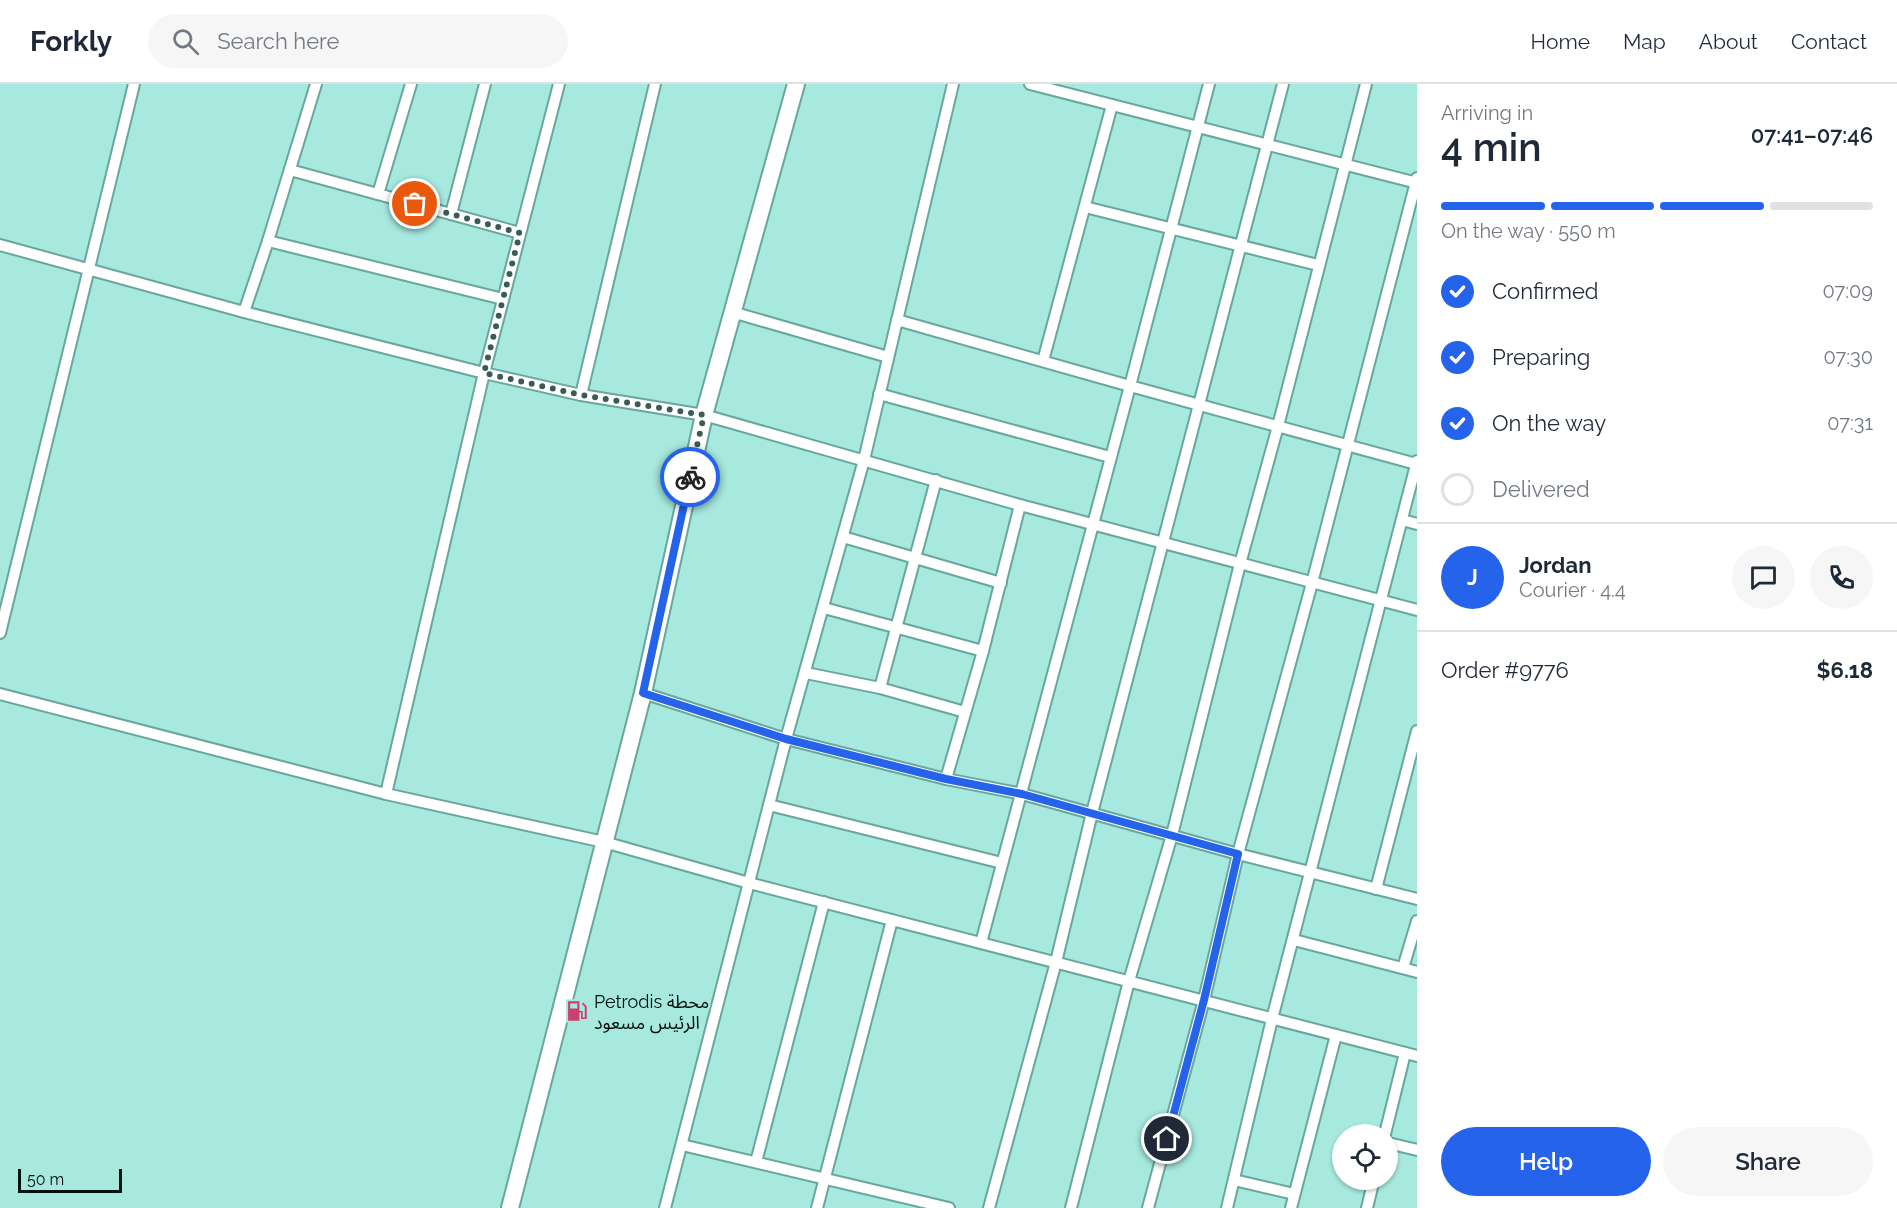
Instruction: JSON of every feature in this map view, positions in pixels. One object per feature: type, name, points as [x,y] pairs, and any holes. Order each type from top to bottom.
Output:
[{"type":"main road","points":[[510,1208],[643,693],[704,415],[796,84]]},
{"type":"street","points":[[0,633],[134,84]]},
{"type":"street","points":[[244,312],[316,84]]},
{"type":"street","points":[[378,194],[411,84]]},
{"type":"street","points":[[451,214],[485,84]]},
{"type":"street","points":[[386,794],[484,373],[559,84]]},
{"type":"street","points":[[581,395],[655,84]]},
{"type":"street","points":[[665,1208],[786,739],[864,460],[953,84]]},
{"type":"street","points":[[1030,84],[1417,181],[1312,583],[1238,854],[1204,1000],[1148,1208]]},
{"type":"street","points":[[981,943],[1209,84]]},
{"type":"street","points":[[989,1208],[1056,962],[1092,813],[1283,84]]},
{"type":"street","points":[[1071,1208],[1129,981],[1172,835],[1240,564],[1366,84]]},
{"type":"street","points":[[1043,361],[1112,105]]},
{"type":"street","points":[[290,170],[520,233]]},
{"type":"street","points":[[1085,207],[1318,265]]},
{"type":"street","points":[[268,241],[503,298]]},
{"type":"street","points":[[0,245],[244,312],[484,373],[581,395],[704,415],[1020,505],[1417,610]]},
{"type":"street","points":[[732,312],[888,357]]},
{"type":"street","points":[[897,320],[1347,446],[1417,462],[1272,1019],[1227,1208]]},
{"type":"street","points":[[879,394],[1110,458]]},
{"type":"street","points":[[880,688],[936,480]]},
{"type":"street","points":[[946,779],[983,651],[1020,505]]},
{"type":"street","points":[[1402,520],[1417,524]]},
{"type":"street","points":[[843,537],[1001,583]]},
{"type":"street","points":[[824,608],[983,651]]},
{"type":"street","points":[[806,673],[880,688],[965,712]]},
{"type":"street","points":[[643,693],[786,739],[946,779],[1022,794],[1238,854],[1417,899]]},
{"type":"street","points":[[0,694],[386,794],[604,842],[749,883],[1417,1056]]},
{"type":"street","points":[[1376,889],[1417,730]]},
{"type":"street","points":[[769,805],[1002,862]]},
{"type":"street","points":[[756,1162],[824,902]]},
{"type":"street","points":[[817,1208],[892,920]]},
{"type":"street","points":[[1403,968],[1417,921]]},
{"type":"street","points":[[1293,940],[1417,972]]},
{"type":"street","points":[[1291,1208],[1336,1035]]},
{"type":"street","points":[[1387,1124],[1405,1053]]},
{"type":"street","points":[[682,1144],[950,1208]]},
{"type":"street","points":[[1398,1145],[1417,1150]]},
{"type":"street","points":[[1234,1180],[1294,1194]]},
{"type":"street","points":[[1367,1208],[1371,1190]]},
{"type":"way so far","points":[[415,204],[520,233],[484,373],[581,395],[704,415],[690,477]]},
{"type":"place","name":"Petrodis محطة الرئيس مسعود","points":[[577,1011]]},
{"type":"route","points":[[690,477],[643,693],[786,739],[946,779],[1022,794],[1238,854],[1204,1000],[1167,1139]]}]
